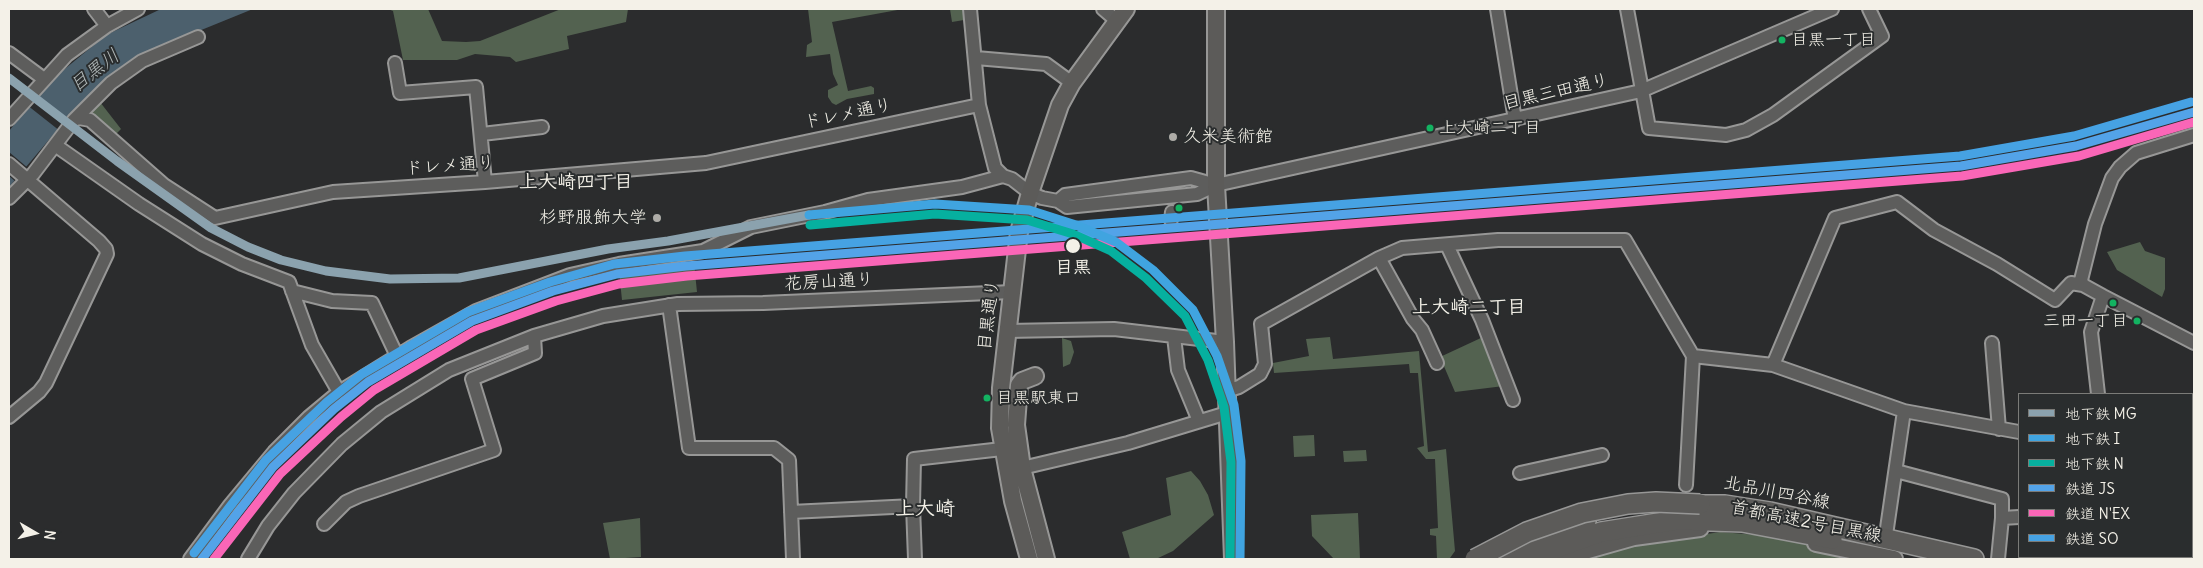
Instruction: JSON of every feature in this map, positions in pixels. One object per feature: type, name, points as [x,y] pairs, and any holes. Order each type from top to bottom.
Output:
[{"type":"highway","points":[[1477,559],[1527,532],[1582,513],[1628,504],[1656,502],[1699,512]]},
{"type":"highway","name":"首都高速2号目黒線","points":[[1495,559],[1549,535],[1597,518],[1653,506],[1699,512],[1926,559]]},
{"type":"highway","points":[[1550,559],[1699,512]]},
{"type":"highway","name":"首都高速2号目黒線","points":[[1526,559],[1578,539],[1617,528],[1699,512],[1770,512],[1974,559]]},
{"type":"main road","points":[[1216,9],[1216,185],[1225,342],[1233,559]]},
{"type":"main road","name":"目黒通り","points":[[1029,559],[1002,449],[1000,401],[1019,232],[1054,120],[1072,83],[1122,15]]},
{"type":"main road","points":[[1035,376],[1022,381],[1017,391],[1017,439],[1022,468],[1046,559]]},
{"type":"main road","name":"北品川四谷線","points":[[1477,559],[1509,540],[1583,512],[1615,504],[1656,498],[1718,500],[1886,535],[1987,559]]},
{"type":"main road","points":[[1556,559],[1634,537],[1682,529],[1717,527],[1755,530],[1894,559]]},
{"type":"street","points":[[94,9],[107,26]]},
{"type":"street","points":[[9,120],[67,54],[107,26],[138,9]]},
{"type":"street","points":[[970,9],[979,104],[990,158],[995,168],[1003,176],[1012,179],[1042,198],[1058,201],[1065,195],[1191,178],[1216,185]]},
{"type":"street","points":[[1103,9],[1122,15]]},
{"type":"street","points":[[1497,9],[1515,120]]},
{"type":"street","points":[[1627,9],[1649,128],[1726,135],[1746,130],[1772,115],[1882,36],[1868,9]]},
{"type":"street","name":"目黒三田通り","points":[[1216,185],[1641,91],[1832,9]]},
{"type":"street","points":[[9,198],[74,120],[111,83],[142,62],[198,37]]},
{"type":"street","points":[[9,53],[44,79]]},
{"type":"street","points":[[976,58],[1046,64],[1072,83]]},
{"type":"street","points":[[395,63],[400,93],[476,87],[482,134],[485,182]]},
{"type":"street","name":"ドレメ通り","points":[[74,120],[79,118],[90,120],[164,185],[215,218],[332,192],[485,182],[712,162],[979,104]]},
{"type":"street","points":[[482,134],[542,127]]},
{"type":"street","points":[[2083,285],[2081,275],[2090,237],[2112,178],[2120,167],[2136,153],[2194,135]]},
{"type":"street","points":[[55,145],[139,204],[194,239],[242,264],[289,282],[312,345],[339,392]]},
{"type":"street","points":[[9,164],[99,241],[108,254],[46,383],[39,392],[9,417]]},
{"type":"street","points":[[190,559],[230,505],[274,452],[309,417],[339,392],[476,311],[570,275],[618,264],[703,251],[751,228],[825,212],[868,200],[962,187],[1003,176]]},
{"type":"street","points":[[1774,365],[1835,218],[1897,202],[1934,230],[1997,264],[2055,300],[2071,283],[2083,285],[2194,343]]},
{"type":"street","points":[[1226,392],[1239,387],[1260,374],[1265,364],[1261,324],[1379,258],[1402,248],[1498,240],[1626,240],[1693,356],[1686,485]]},
{"type":"street","points":[[1447,245],[1482,320],[1513,400]]},
{"type":"street","points":[[1379,258],[1413,318],[1422,330],[1437,363]]},
{"type":"street","name":"花房山通り","points":[[248,559],[268,526],[294,493],[342,444],[381,412],[449,370],[534,336],[603,316],[669,305],[770,303],[1013,284]]},
{"type":"street","points":[[292,291],[332,300],[372,303],[397,356]]},
{"type":"street","points":[[2098,393],[2091,332],[2103,296]]},
{"type":"street","points":[[669,305],[689,448],[774,448],[789,460],[793,559]]},
{"type":"street","points":[[1007,331],[1114,330],[1225,342]]},
{"type":"street","points":[[324,524],[346,502],[359,496],[494,450],[472,379],[535,353],[534,336]]},
{"type":"street","points":[[1174,337],[1178,370],[1199,421]]},
{"type":"street","points":[[1992,343],[1999,429]]},
{"type":"street","points":[[1693,356],[1774,365],[1904,411],[2018,432]]},
{"type":"street","points":[[1886,535],[1904,411]]},
{"type":"street","points":[[1022,468],[1128,443],[1227,413]]},
{"type":"street","points":[[915,559],[914,459],[1002,449]]},
{"type":"street","points":[[1520,473],[1602,455]]},
{"type":"street","points":[[1896,471],[2002,499],[1998,559]]},
{"type":"street","points":[[791,512],[913,506]]},
{"type":"street","points":[[2002,518],[2018,518]]},
{"type":"green space","points":[[388,9],[428,9],[442,41],[466,42],[480,41],[561,9],[628,9],[626,22],[567,36],[569,49],[516,62],[510,57],[475,54],[457,60],[403,60],[393,11]]},
{"type":"green space","points":[[808,9],[903,9],[832,22],[848,91],[871,86],[874,88],[874,94],[847,99],[836,105],[832,103],[828,97],[828,90],[838,85],[833,74],[830,54],[806,57],[807,45],[812,42]]},
{"type":"green space","points":[[950,9],[964,9],[964,20],[952,22]]},
{"type":"green space","points":[[100,102],[121,129],[116,134],[93,115],[93,109]]},
{"type":"green space","points":[[2140,242],[2145,251],[2165,258],[2165,289],[2162,297],[2117,270],[2107,252]]},
{"type":"green space","points":[[694,263],[697,292],[622,300],[619,271],[657,267],[658,272],[669,271],[669,266]]},
{"type":"green space","points":[[1330,337],[1333,359],[1419,351],[1428,452],[1446,449],[1455,551],[1450,558],[1437,559],[1436,536],[1430,535],[1430,529],[1438,528],[1435,459],[1426,459],[1417,448],[1424,446],[1418,373],[1410,373],[1409,364],[1274,373],[1273,363],[1309,356],[1306,339]]},
{"type":"green space","points":[[1483,337],[1504,386],[1455,392],[1440,357]]},
{"type":"green space","points":[[1062,338],[1071,341],[1074,352],[1070,364],[1063,367]]},
{"type":"green space","points":[[1314,435],[1315,456],[1294,457],[1293,436]]},
{"type":"green space","points":[[1366,450],[1367,461],[1344,462],[1343,451]]},
{"type":"green space","points":[[1191,471],[1200,481],[1208,495],[1214,515],[1173,551],[1156,559],[1130,559],[1122,532],[1171,515],[1166,478]]},
{"type":"green space","points":[[1358,513],[1360,559],[1334,559],[1312,536],[1311,515]]},
{"type":"green space","points":[[640,518],[641,557],[610,559],[603,523]]},
{"type":"green space","points":[[1720,532],[1771,536],[1879,559],[1573,559],[1616,548]]},
{"type":"water","name":"目黒川","points":[[161,9],[253,9],[135,58],[107,78],[75,109],[9,187],[9,131],[49,82],[106,35]]},
{"type":"pier","points":[[36,94],[69,120],[60,131],[27,105]]},
{"type":"pier","points":[[9,152],[28,168],[16,182],[9,176]]},
{"type":"metro line","name":"MG","points":[[9,78],[117,161],[211,228],[248,247],[281,260],[326,271],[390,279],[459,278],[608,249],[668,241],[809,215]]},
{"type":"metro line","name":"I","points":[[809,215],[935,204],[1029,210],[1076,225],[1116,242],[1153,270],[1193,310],[1217,356],[1234,405],[1241,461],[1240,559]]},
{"type":"metro line","name":"N","points":[[810,225],[935,214],[1027,220],[1073,234],[1111,251],[1146,278],[1185,316],[1208,360],[1224,407],[1231,462],[1230,559]]},
{"type":"rail line","name":"SO","points":[[194,553],[266,460],[327,402],[362,374],[468,312],[550,282],[614,264],[685,256],[1960,156],[2074,136],[2191,102]]},
{"type":"rail line","name":"JS","points":[[202,559],[273,467],[334,409],[368,382],[472,321],[553,291],[617,274],[686,266],[1961,166],[2076,146],[2194,112]]},
{"type":"rail line","name":"N'EX","points":[[214,559],[280,474],[341,417],[374,390],[476,330],[556,301],[619,284],[687,276],[1962,176],[2079,156],[2194,122]]},
{"type":"place","name":"目黒一丁目","points":[[1782,40]]},
{"type":"place","name":"上大崎二丁目","points":[[1430,128]]},
{"type":"place","name":"久米美術館","points":[[1173,137]]},
{"type":"place","name":"杉野服飾大学","points":[[657,218]]},
{"type":"place","name":"目黒","points":[[1073,246]]},
{"type":"place","name":"三田一丁目","points":[[2137,321]]},
{"type":"place","name":"目黒駅東口","points":[[987,398]]},
{"type":"district","name":"上大崎四丁目","points":[[576,183]]},
{"type":"district","name":"上大崎二丁目","points":[[1469,308]]},
{"type":"district","name":"上大崎","points":[[925,509]]}]
